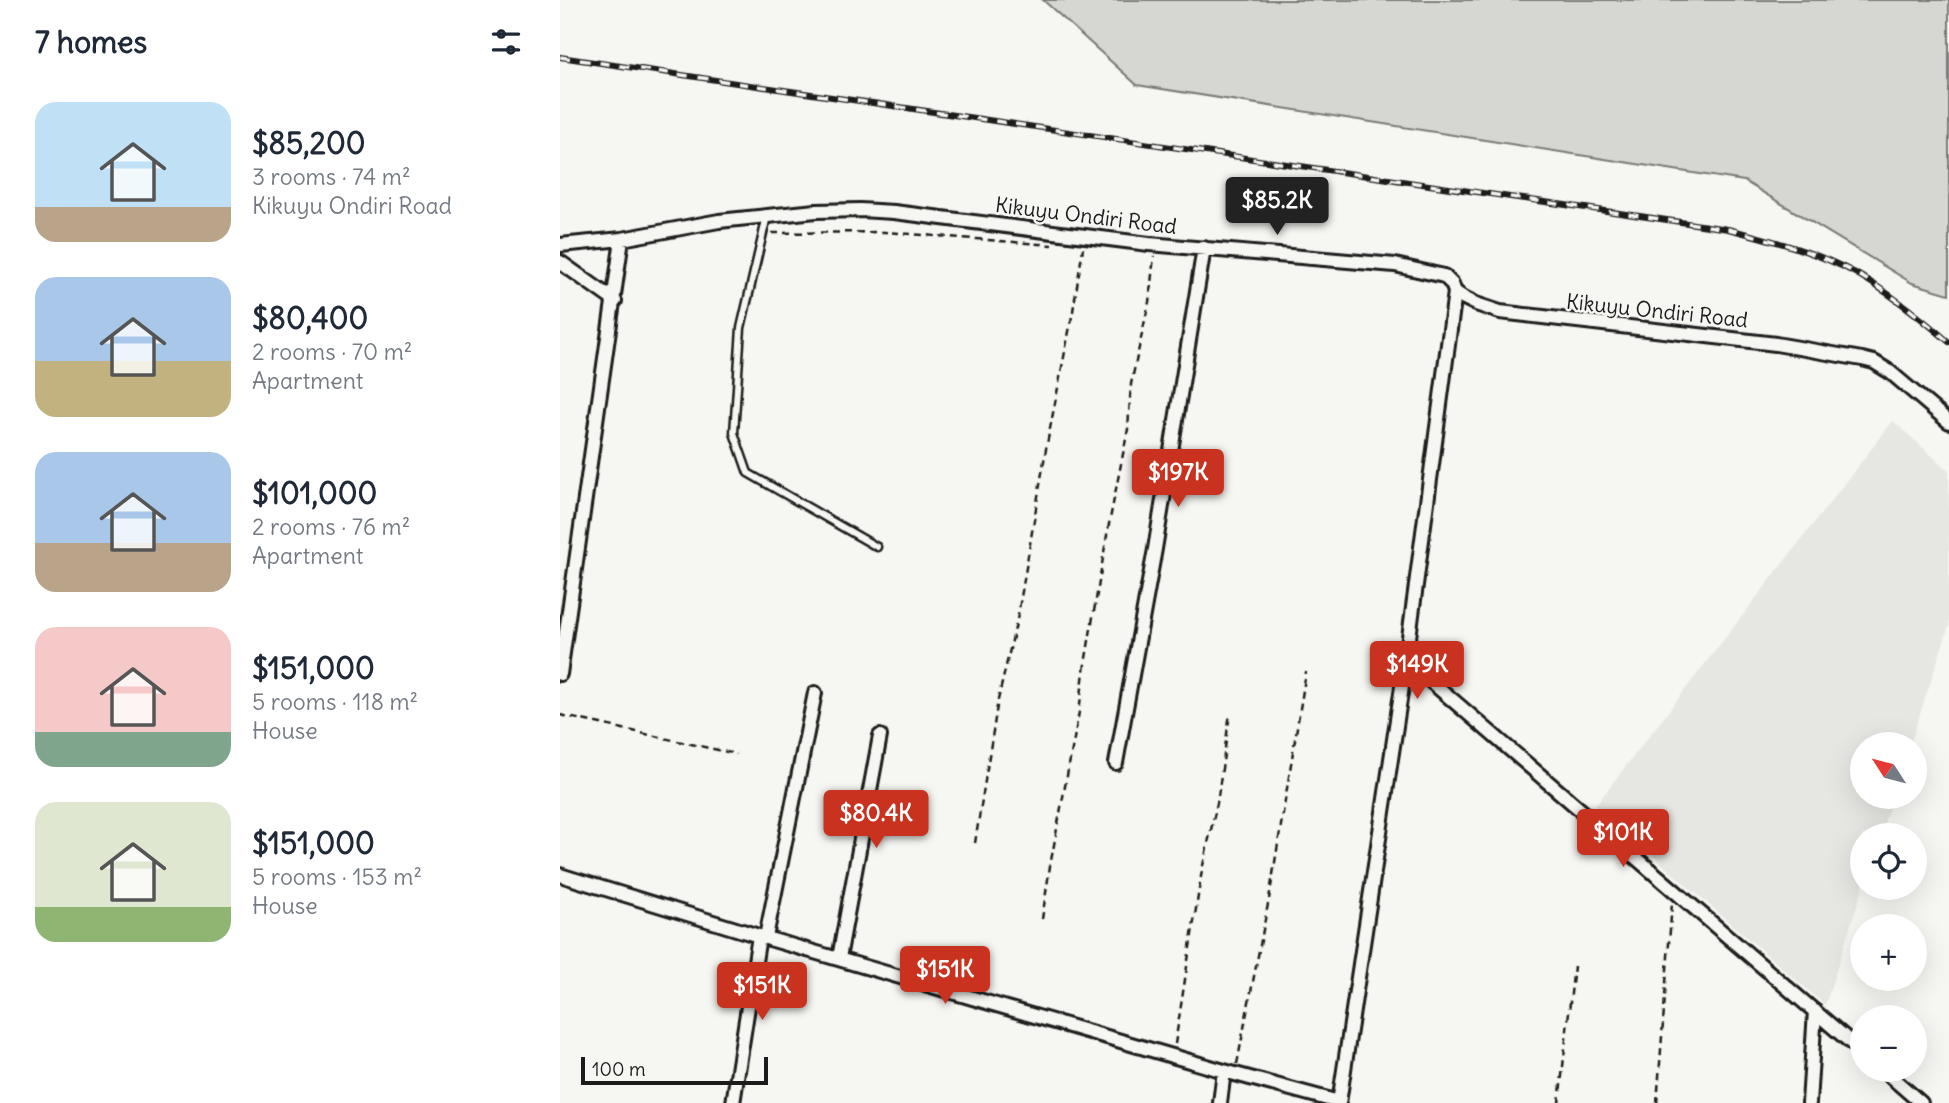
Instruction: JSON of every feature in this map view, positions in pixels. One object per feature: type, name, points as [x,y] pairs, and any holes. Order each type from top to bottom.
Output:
[{"type":"street","name":"Kikuyu Ondiri Road","points":[[560,245],[622,239],[719,221],[816,211],[860,210],[1149,244],[1395,265],[1444,276],[1455,292],[1476,304],[1510,313],[1776,344],[1874,362],[1890,372],[1949,422]]},
{"type":"street","points":[[560,674],[622,239]]},
{"type":"street","points":[[1116,763],[1155,550],[1204,248]]},
{"type":"street","points":[[560,262],[615,301]]},
{"type":"street","points":[[560,875],[1339,1103],[1406,660],[1455,292]]},
{"type":"street","points":[[1406,660],[1850,1042]]},
{"type":"street","points":[[733,1103],[763,936],[814,693]]},
{"type":"street","points":[[839,958],[880,736]]},
{"type":"street","points":[[1809,1103],[1815,1011]]},
{"type":"street","points":[[1220,1103],[1230,1073]]},
{"type":"street","points":[[1897,1082],[1921,1103]]},
{"type":"lane","points":[[767,216],[741,328],[734,433],[748,472],[877,547]]},
{"type":"path","points":[[768,233],[884,232],[1057,246]]},
{"type":"path","points":[[975,843],[998,701],[1018,615],[1084,248]]},
{"type":"path","points":[[1042,919],[1108,529],[1128,429],[1131,384],[1149,302],[1155,251]]},
{"type":"path","points":[[1230,1073],[1247,1017],[1306,672]]},
{"type":"path","points":[[1174,1051],[1230,713]]},
{"type":"path","points":[[560,715],[736,754]]},
{"type":"path","points":[[1657,1103],[1673,890]]},
{"type":"path","points":[[1559,1103],[1574,966]]},
{"type":"shaded area","points":[[1043,0],[1949,0],[1949,294],[1912,283],[1744,181],[1137,85]]},
{"type":"shaded area","points":[[1893,421],[1949,471],[1949,626],[1914,732],[1850,732],[1850,809],[1889,809],[1884,823],[1850,823],[1850,900],[1859,900],[1854,914],[1850,914],[1850,927],[1825,1005],[1595,806]]},
{"type":"railway","points":[[560,57],[1728,229],[1794,247],[1842,266],[1893,297],[1949,342]]}]
